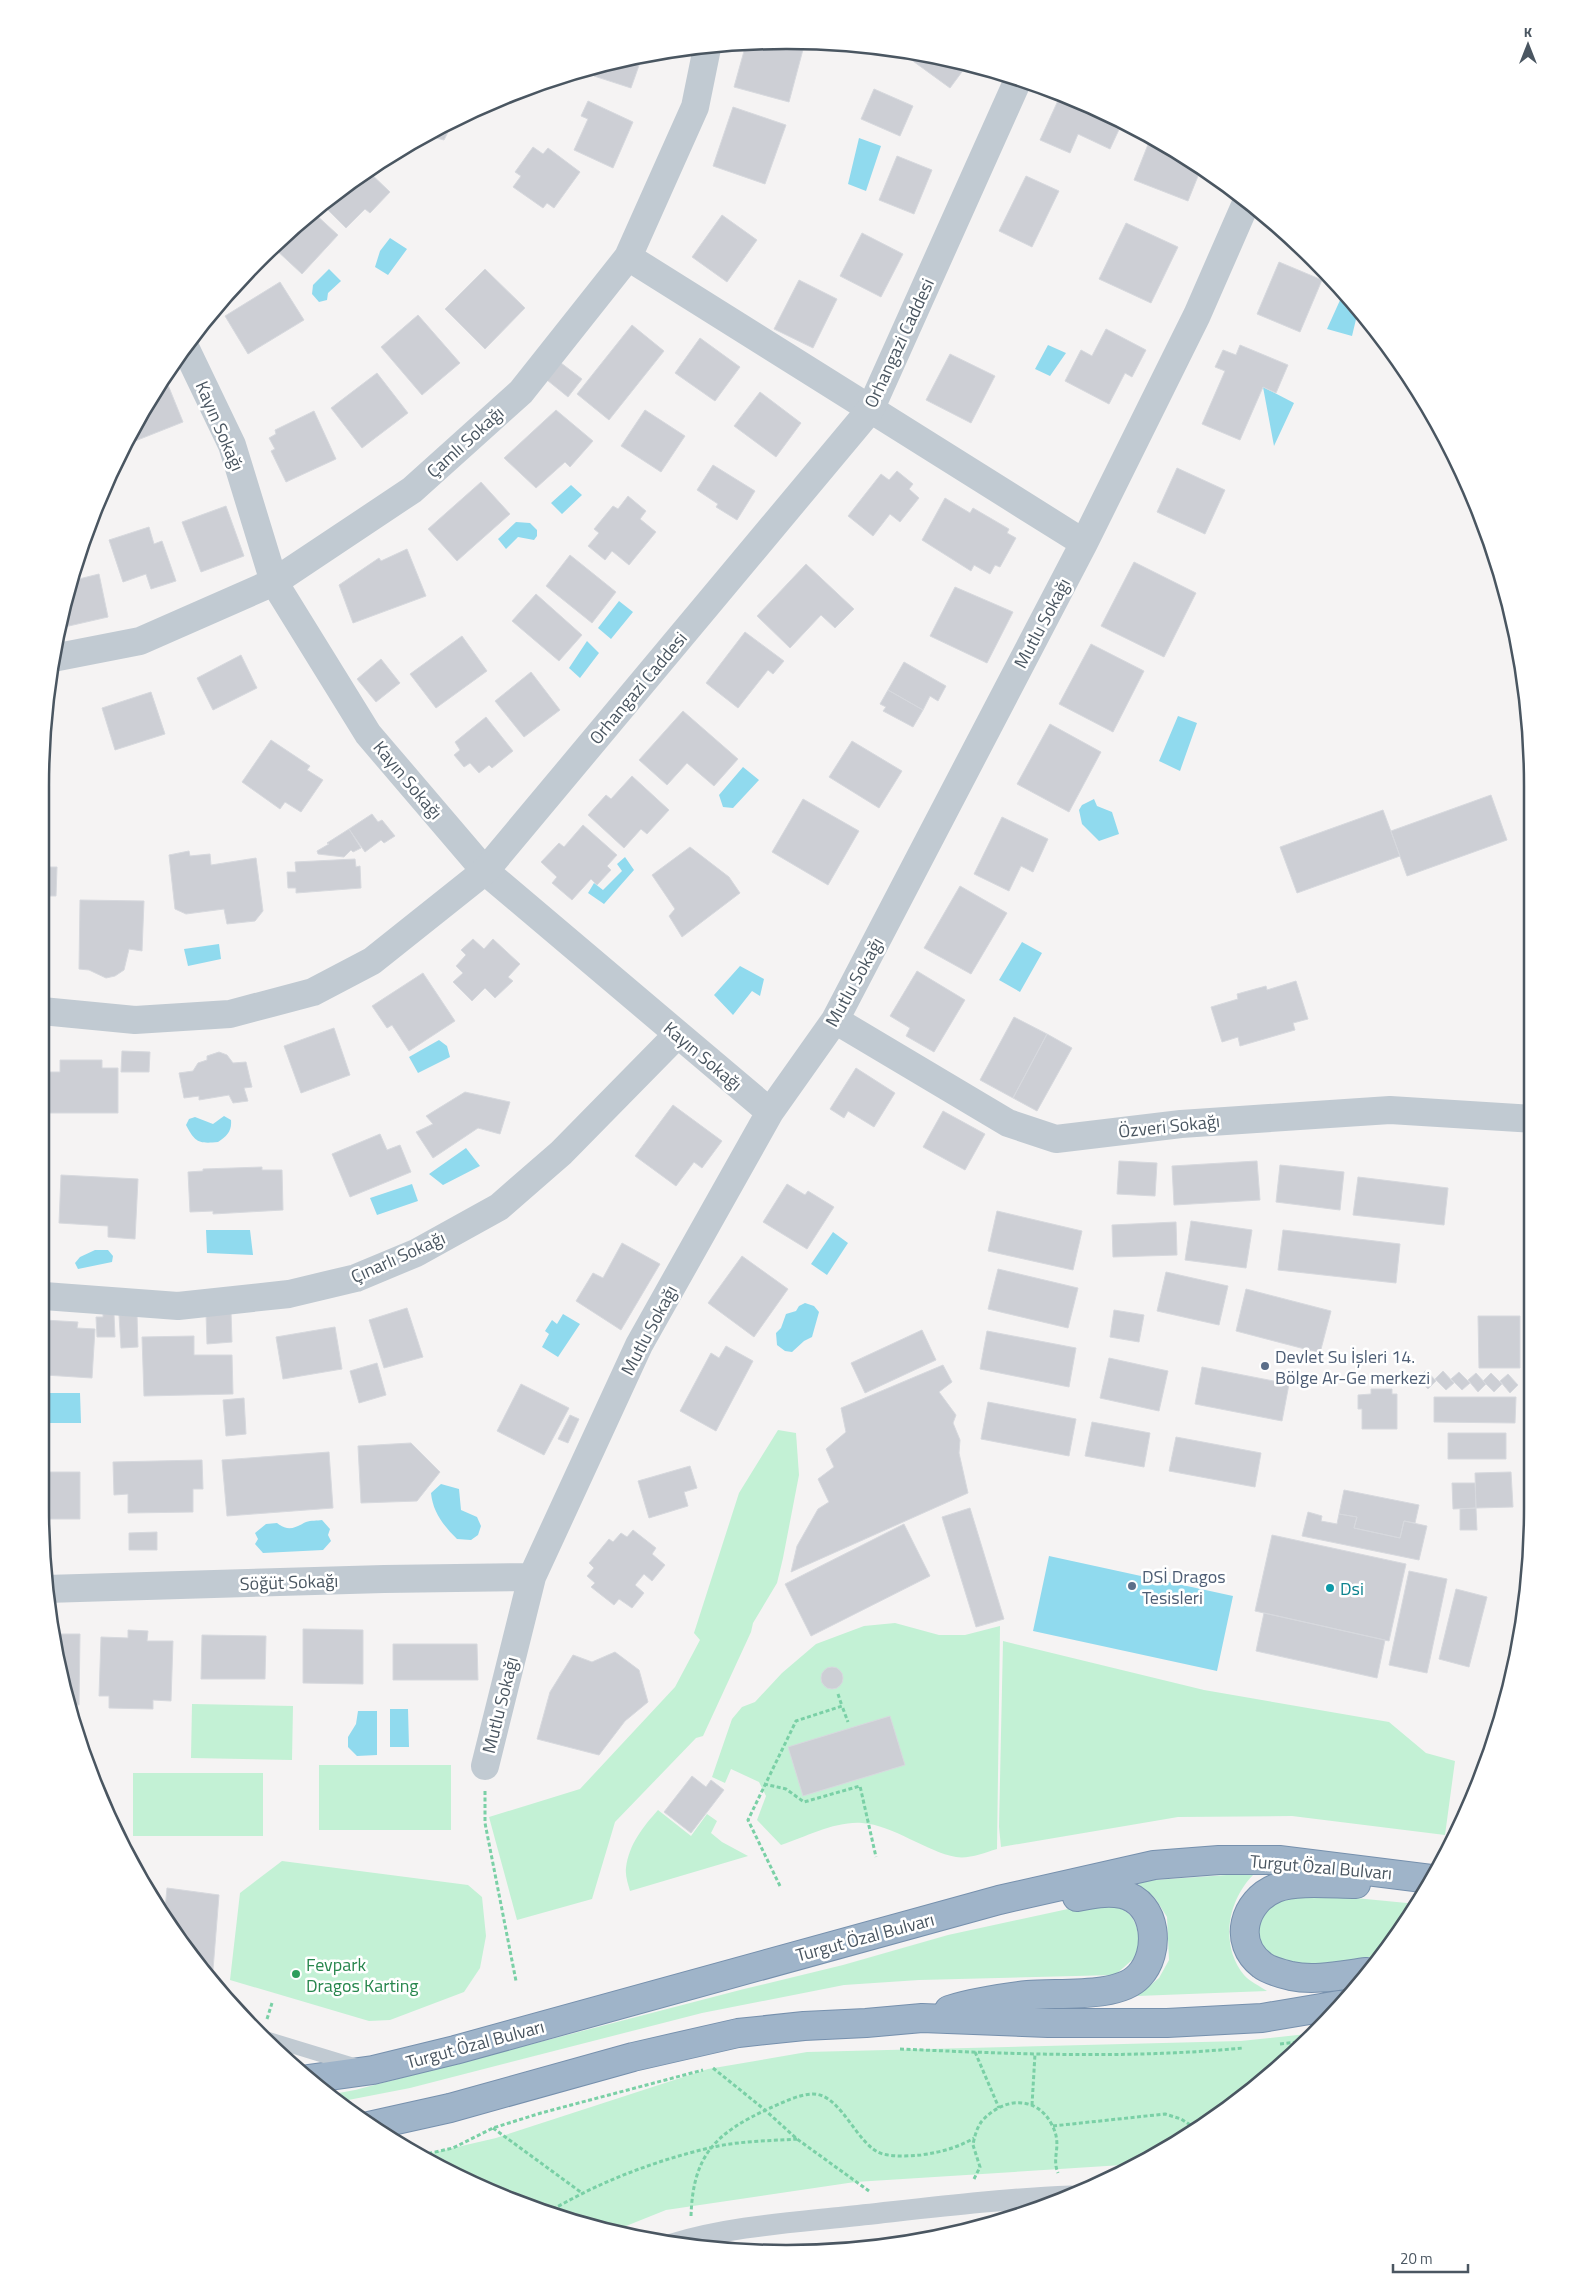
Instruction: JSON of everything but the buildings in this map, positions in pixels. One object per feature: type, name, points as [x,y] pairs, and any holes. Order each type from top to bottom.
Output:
[{"type":"highway","name":"Turgut Özal Bulvarı","points":[[319,2078],[372,2070],[455,2050],[1013,1896],[1154,1864],[1219,1860],[1279,1860],[1423,1879]]},
{"type":"highway","points":[[1359,1973],[1315,1978],[1290,1976],[1262,1966],[1250,1950],[1245,1934],[1249,1910],[1258,1898],[1276,1888],[1294,1885],[1422,1880]]},
{"type":"highway","points":[[922,2018],[971,2003],[1028,1995],[1121,1987],[1138,1977],[1147,1965],[1152,1950],[1153,1932],[1148,1916],[1138,1904],[1124,1895],[1103,1893],[1076,1897],[1013,1896]]},
{"type":"highway","points":[[381,2123],[450,2108],[633,2056],[738,2033],[804,2026],[922,2018],[1048,2023],[1167,2023],[1262,2018],[1329,2007]]},
{"type":"street","name":"Çamlı Sokağı","points":[[61,656],[140,641],[274,582],[412,490],[521,392],[628,257],[696,107],[706,53]]},
{"type":"street","name":"Orhangazi Caddesi","points":[[49,1012],[135,1020],[230,1014],[313,992],[372,961],[486,871],[870,410],[1016,85]]},
{"type":"street","name":"Mutlu Sokağı","points":[[485,1766],[532,1577],[638,1345],[770,1112],[835,1020],[1084,543],[1197,315],[1244,208]]},
{"type":"street","points":[[628,257],[1084,543]]},
{"type":"street","name":"Kayın Sokağı","points":[[189,355],[232,445],[274,582],[368,734],[486,871],[770,1112]]},
{"type":"street","name":"Özveri Sokağı","points":[[835,1020],[1008,1123],[1056,1139],[1181,1124],[1390,1110],[1524,1119]]},
{"type":"street","name":"Çınarlı Sokağı","points":[[49,1296],[178,1306],[289,1294],[356,1278],[416,1253],[498,1208],[561,1152],[677,1035]]},
{"type":"street","name":"Söğüt Sokağı","points":[[53,1589],[384,1578],[532,1577]]},
{"type":"street","points":[[692,2239],[763,2226],[895,2211],[1045,2198]]},
{"type":"lane","points":[[279,2042],[372,2070]]},
{"type":"path","points":[[838,1694],[848,1722]]},
{"type":"path","points":[[780,1886],[748,1820],[796,1721],[842,1706]]},
{"type":"path","points":[[485,1766],[486,1823],[516,1981]]},
{"type":"path","points":[[764,1784],[786,1789],[804,1802],[860,1786],[876,1857]]},
{"type":"path","points":[[1279,2044],[1294,2042]]},
{"type":"path","points":[[891,2048],[1035,2054],[1195,2051],[1251,2047]]},
{"type":"path","points":[[975,2052],[999,2108]]},
{"type":"path","points":[[1032,2105],[1035,2054]]},
{"type":"path","points":[[431,2153],[453,2148],[494,2128],[541,2113],[721,2066]]},
{"type":"path","points":[[713,2068],[766,2110],[797,2139],[895,2211]]},
{"type":"path","points":[[683,2238],[692,2191],[702,2161],[715,2140],[736,2126],[787,2100],[813,2094],[831,2101],[861,2136],[882,2154],[908,2156],[937,2153],[960,2147],[974,2138]]},
{"type":"path","points":[[958,2206],[980,2167],[972,2146],[982,2121],[999,2108],[1016,2101],[1032,2105],[1045,2113],[1053,2126],[1059,2146],[1054,2165],[1065,2190]]},
{"type":"path","points":[[1053,2126],[1165,2114],[1181,2119],[1190,2125]]},
{"type":"path","points":[[494,2128],[582,2194]]},
{"type":"path","points":[[556,2208],[582,2194],[664,2160],[711,2148],[797,2139]]},
{"type":"green space","points":[[778,1430],[796,1433],[799,1475],[777,1583],[753,1623],[751,1632],[703,1736],[696,1738],[615,1822],[592,1899],[517,1920],[489,1817],[580,1789],[675,1687],[700,1640],[694,1633],[739,1493]]},
{"type":"green space","points":[[895,1623],[939,1635],[965,1635],[1000,1626],[997,1849],[982,1854],[956,1857],[933,1850],[886,1828],[862,1823],[841,1824],[781,1845],[757,1820],[766,1796],[759,1782],[731,1769],[725,1783],[712,1777],[732,1719],[742,1707],[755,1702],[782,1673],[816,1644],[864,1626]]},
{"type":"green space","points":[[1003,1641],[1204,1690],[1389,1722],[1426,1753],[1455,1761],[1445,1835],[1292,1816],[1178,1817],[1001,1847],[999,1827]]},
{"type":"green space","points":[[192,1704],[293,1706],[292,1760],[191,1758]]},
{"type":"green space","points":[[319,1765],[451,1765],[451,1830],[319,1830]]},
{"type":"green space","points":[[133,1773],[263,1773],[263,1836],[133,1836]]},
{"type":"green space","points":[[658,1810],[691,1836],[707,1814],[717,1821],[711,1833],[722,1842],[748,1856],[630,1891],[626,1871],[630,1851],[642,1829]]},
{"type":"green space","points":[[282,1861],[468,1885],[482,1897],[486,1936],[480,1968],[464,1992],[390,2020],[369,2021],[230,1980],[240,1893]]},
{"type":"green space","points":[[1255,1873],[1238,1896],[1230,1922],[1229,1936],[1231,1950],[1236,1963],[1244,1975],[1267,1991],[1137,1996],[1159,1978],[1169,1960],[1167,1917],[1155,1898],[1138,1884],[1141,1881]]},
{"type":"green space","points":[[1304,1893],[1408,1903],[1372,1957],[1333,1962],[1296,1963],[1281,1960],[1268,1953],[1261,1943],[1257,1927],[1273,1898]]},
{"type":"green space","points":[[1091,1904],[1104,1905],[1124,1910],[1135,1922],[1139,1941],[1139,1954],[1115,1975],[919,1980],[844,1985],[702,2013],[410,2088],[347,2100],[337,2093],[843,1965],[948,1935]]},
{"type":"green space","points":[[1302,2034],[1236,2093],[1196,2121],[1120,2165],[855,2182],[666,2210],[624,2227],[549,2206],[504,2189],[431,2153],[496,2138],[708,2069],[807,2052],[1241,2041]]},
{"type":"water","points":[[859,138],[881,146],[866,191],[848,184]]},
{"type":"water","points":[[390,238],[407,249],[388,275],[375,267],[380,251]]},
{"type":"water","points":[[329,269],[341,281],[328,293],[327,300],[319,302],[312,294],[313,285]]},
{"type":"water","points":[[1340,299],[1356,318],[1352,336],[1327,329]]},
{"type":"water","points":[[1048,345],[1066,353],[1050,376],[1035,369]]},
{"type":"water","points":[[1263,387],[1294,403],[1274,446]]},
{"type":"water","points":[[571,485],[582,495],[562,514],[551,503]]},
{"type":"water","points":[[516,522],[530,523],[537,530],[537,536],[534,540],[518,537],[506,549],[498,539]]},
{"type":"water","points":[[619,601],[633,612],[611,639],[598,628]]},
{"type":"water","points":[[587,641],[599,653],[580,678],[569,668]]},
{"type":"water","points":[[1178,716],[1197,723],[1180,771],[1159,761]]},
{"type":"water","points":[[743,767],[759,780],[733,808],[723,807],[719,795]]},
{"type":"water","points":[[1094,799],[1097,806],[1112,812],[1119,834],[1099,841],[1082,824],[1079,810],[1082,805]]},
{"type":"water","points":[[625,857],[634,870],[604,904],[588,893],[594,883],[603,890],[622,871],[617,864]]},
{"type":"water","points":[[1022,942],[1042,953],[1020,992],[999,980]]},
{"type":"water","points":[[219,944],[221,959],[188,966],[184,949]]},
{"type":"water","points":[[740,966],[764,979],[760,996],[752,991],[733,1015],[714,995]]},
{"type":"water","points":[[439,1040],[447,1046],[450,1057],[418,1073],[409,1057]]},
{"type":"water","points":[[224,1116],[231,1120],[231,1127],[218,1142],[206,1143],[198,1141],[186,1125],[189,1119],[195,1117],[213,1124]]},
{"type":"water","points":[[466,1148],[480,1166],[443,1185],[429,1174]]},
{"type":"water","points":[[412,1184],[418,1201],[377,1215],[370,1198]]},
{"type":"water","points":[[206,1230],[250,1230],[253,1255],[207,1253]]},
{"type":"water","points":[[833,1232],[848,1243],[827,1275],[811,1264]]},
{"type":"water","points":[[95,1250],[108,1250],[113,1256],[112,1262],[78,1269],[75,1263],[80,1257]]},
{"type":"water","points":[[805,1303],[814,1306],[819,1312],[812,1337],[804,1341],[792,1352],[785,1351],[777,1345],[776,1333],[781,1328],[786,1314],[796,1311],[799,1306]]},
{"type":"water","points":[[563,1314],[580,1324],[558,1357],[542,1347],[549,1334],[545,1331],[552,1320],[557,1324]]},
{"type":"water","points":[[49,1393],[80,1393],[81,1423],[49,1423]]},
{"type":"water","points":[[441,1484],[459,1489],[461,1510],[477,1517],[481,1526],[478,1535],[471,1540],[457,1539],[437,1513],[431,1493]]},
{"type":"water","points":[[322,1520],[330,1529],[328,1535],[331,1541],[323,1550],[263,1553],[255,1544],[258,1539],[255,1533],[266,1524],[277,1523],[291,1528],[308,1521]]},
{"type":"water","points":[[1049,1556],[1233,1596],[1217,1671],[1033,1631]]},
{"type":"water","points":[[390,1709],[408,1709],[409,1747],[390,1747]]},
{"type":"water","points":[[358,1711],[377,1711],[377,1755],[357,1756],[348,1747],[348,1737],[356,1724]]},
{"type":"place","name":"Devlet Su İşleri 14. Bölge Ar-Ge merkezi","points":[[1265,1366]]},
{"type":"place","name":"DSİ Dragos Tesisleri","points":[[1132,1586]]},
{"type":"place","name":"Dsi","points":[[1330,1588]]},
{"type":"place","name":"Fevpark Dragos Karting","points":[[296,1974]]}]
